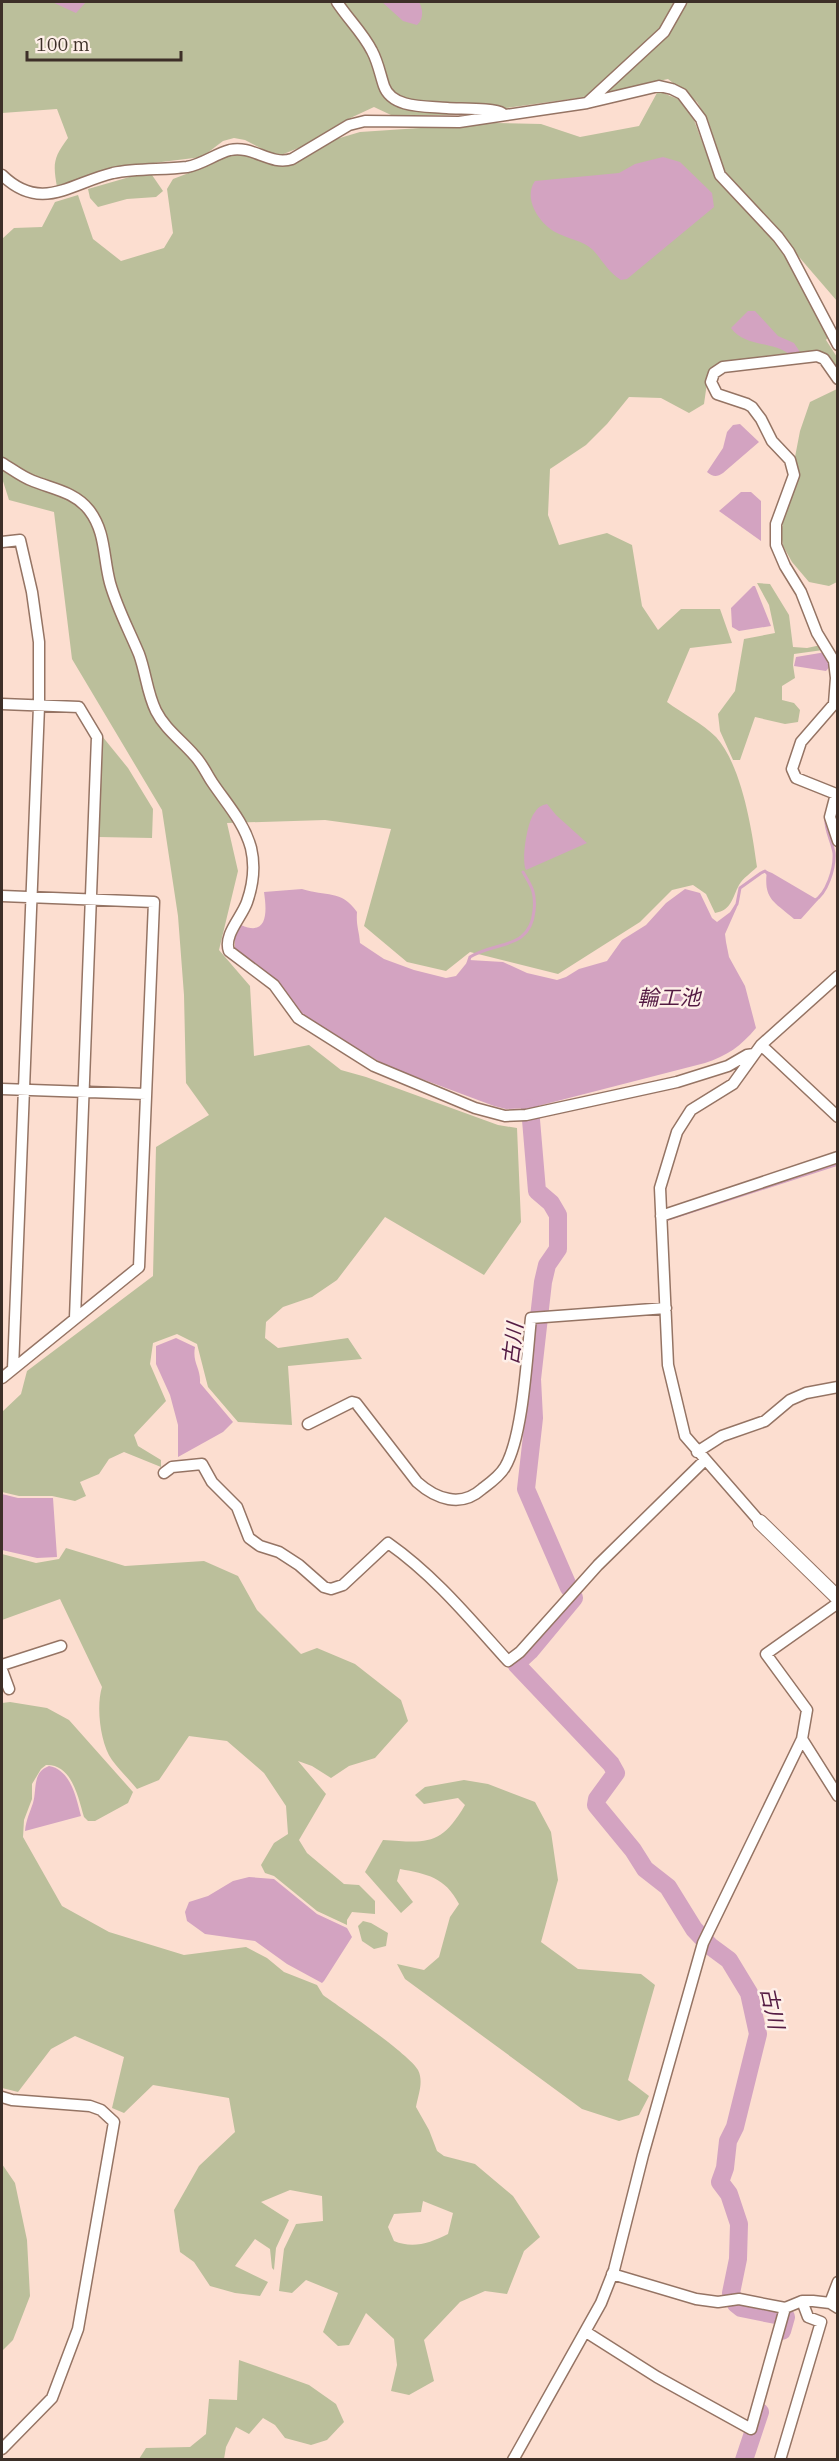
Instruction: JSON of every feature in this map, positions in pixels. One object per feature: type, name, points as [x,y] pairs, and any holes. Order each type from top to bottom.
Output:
[{"type":"street","points":[[337,2],[373,52],[385,88],[398,101],[410,105],[462,110],[498,110],[508,116]]},
{"type":"street","points":[[587,103],[664,32],[681,2]]},
{"type":"street","points":[[2,175],[18,188],[30,193],[67,191],[112,173],[189,166],[229,150],[244,149],[283,161],[292,159],[349,125],[365,122],[459,122],[587,103],[659,86],[682,94],[701,118],[720,175],[778,237],[789,252],[837,345]]},
{"type":"street","points":[[837,379],[824,359],[812,356],[723,367],[714,373],[711,382],[717,394],[747,404],[756,412],[772,441],[790,460],[793,468],[792,484],[777,524],[776,545],[784,566],[801,592],[817,633],[832,656],[837,678],[834,704],[801,742],[792,769],[796,777],[836,794],[830,817],[837,841]]},
{"type":"street","points":[[2,463],[32,481],[64,491],[78,499],[88,509],[104,542],[114,598],[139,656],[154,707],[169,730],[201,763],[231,806],[251,848],[252,880],[244,910],[228,943],[229,951],[274,985],[298,1018],[374,1066],[476,1108],[505,1116],[531,1114],[677,1082],[728,1066],[758,1050]]},
{"type":"street","points":[[2,542],[20,540],[32,592],[39,642],[39,706],[13,1369]]},
{"type":"street","points":[[2,704],[80,707],[97,737],[75,1318]]},
{"type":"street","points":[[2,896],[154,902],[139,1267],[2,1378]]},
{"type":"street","points":[[513,2460],[586,2332],[612,2274],[694,1970],[705,1940],[802,1739],[807,1710],[766,1654],[837,1600],[760,1522],[685,1436],[668,1365],[660,1188],[662,1175],[683,1120],[691,1110],[733,1084],[758,1050],[837,976]]},
{"type":"street","points":[[758,1050],[837,1117]]},
{"type":"street","points":[[2,1089],[146,1094]]},
{"type":"street","points":[[661,1216],[837,1157]]},
{"type":"street","points":[[308,1424],[352,1402],[356,1403],[426,1491],[440,1498],[457,1500],[473,1497],[504,1470],[511,1456],[517,1434],[531,1318],[666,1308]]},
{"type":"street","points":[[164,1473],[172,1467],[202,1464],[212,1482],[237,1507],[249,1538],[260,1546],[279,1552],[299,1565],[324,1587],[331,1589],[343,1585],[388,1543],[416,1563],[438,1583],[508,1661],[520,1652],[598,1565],[722,1436],[765,1421],[790,1400],[806,1393],[837,1387]]},
{"type":"street","points":[[9,1689],[2,1667],[61,1646]]},
{"type":"street","points":[[802,1739],[837,1796]]},
{"type":"street","points":[[2,2097],[12,2100],[90,2106],[101,2110],[114,2122],[78,2330],[52,2398],[2,2449]]},
{"type":"street","points":[[612,2274],[696,2299],[718,2302],[734,2300],[783,2314]]},
{"type":"street","points":[[586,2332],[657,2377],[751,2429],[783,2314],[802,2301],[834,2306],[837,2282]]},
{"type":"street","points":[[780,2460],[821,2322],[808,2317],[802,2301]]},
{"type":"green space","points":[[2,2],[837,2],[837,301],[724,170],[708,120],[697,102],[668,79],[585,97],[457,115],[391,115],[374,107],[344,121],[301,147],[281,155],[272,154],[245,140],[234,138],[223,141],[202,157],[113,168],[57,187],[55,161],[68,138],[57,109],[2,113]]},
{"type":"green space","points":[[658,91],[678,99],[694,120],[714,174],[780,247],[828,337],[826,340],[837,357],[837,373],[813,351],[708,376],[704,404],[689,413],[661,398],[629,397],[586,445],[550,469],[548,515],[559,545],[607,533],[632,545],[642,606],[658,630],[681,609],[720,609],[732,643],[690,648],[667,702],[711,732],[725,749],[733,764],[744,799],[757,867],[741,882],[731,903],[725,909],[715,913],[706,894],[693,885],[672,890],[640,922],[558,974],[470,952],[446,971],[407,962],[364,926],[391,829],[325,820],[227,823],[238,871],[219,950],[250,986],[254,1056],[309,1045],[341,1070],[498,1125],[517,1128],[521,1222],[484,1275],[385,1217],[337,1280],[312,1297],[283,1307],[266,1322],[265,1338],[278,1348],[348,1338],[362,1359],[288,1366],[292,1425],[238,1422],[208,1387],[197,1344],[177,1334],[153,1343],[150,1364],[166,1401],[134,1435],[138,1446],[161,1460],[161,1467],[124,1452],[109,1459],[99,1474],[80,1482],[86,1496],[75,1501],[52,1496],[19,1496],[2,1492],[2,1412],[21,1394],[27,1371],[153,1276],[156,1147],[209,1115],[186,1083],[184,995],[178,916],[162,810],[72,659],[54,512],[9,500],[2,478],[2,239],[14,228],[42,227],[55,202],[78,195],[93,239],[121,261],[164,248],[173,233],[167,189],[173,179],[228,155],[242,155],[280,166],[295,162],[333,140],[360,132],[495,123],[541,124],[580,137],[639,126]]},
{"type":"green space","points":[[152,175],[163,191],[156,197],[127,199],[98,207],[90,198],[88,189],[133,176]]},
{"type":"green space","points":[[837,389],[837,582],[829,586],[809,582],[792,562],[783,546],[781,534],[799,477],[795,457],[800,431],[810,402]]},
{"type":"green space","points":[[757,583],[770,584],[789,615],[793,647],[807,648],[821,645],[823,650],[794,654],[795,678],[782,686],[782,700],[794,703],[800,710],[798,722],[785,724],[755,717],[740,760],[733,760],[720,731],[718,714],[735,691],[744,639],[775,633],[769,605]]},
{"type":"green space","points":[[102,736],[128,768],[153,809],[152,838],[99,837]]},
{"type":"green space","points":[[66,1548],[125,1566],[204,1561],[238,1576],[257,1610],[301,1654],[317,1648],[355,1664],[401,1700],[408,1721],[375,1758],[349,1766],[331,1778],[312,1766],[298,1761],[326,1794],[299,1840],[307,1853],[344,1884],[359,1885],[375,1901],[375,1914],[352,1912],[347,1925],[317,1911],[274,1876],[265,1873],[261,1865],[274,1843],[288,1834],[286,1806],[264,1773],[227,1741],[189,1736],[159,1780],[137,1789],[112,1760],[100,1724],[99,1704],[102,1687],[60,1599],[2,1620],[2,1554],[36,1563],[59,1559]]},
{"type":"green space","points":[[10,1702],[47,1708],[69,1720],[133,1792],[128,1803],[95,1821],[88,1821],[84,1817],[76,1791],[68,1776],[55,1766],[46,1765],[41,1769],[32,1784],[32,1799],[24,1820],[23,1837],[62,1906],[109,1932],[184,1955],[246,1947],[267,1958],[284,1972],[317,1985],[323,1995],[402,2053],[418,2070],[421,2084],[416,2107],[429,2130],[437,2151],[444,2156],[475,2164],[513,2196],[540,2237],[524,2251],[507,2294],[485,2291],[460,2302],[424,2340],[434,2381],[409,2395],[391,2391],[397,2365],[394,2339],[366,2313],[349,2345],[338,2346],[323,2332],[338,2293],[306,2280],[292,2293],[279,2291],[284,2249],[296,2224],[323,2221],[322,2196],[290,2190],[261,2202],[289,2220],[276,2248],[274,2270],[270,2249],[255,2239],[235,2266],[268,2282],[260,2296],[235,2293],[210,2286],[194,2262],[180,2252],[174,2210],[199,2166],[235,2132],[229,2098],[153,2085],[124,2113],[112,2108],[124,2057],[75,2036],[51,2049],[18,2092],[2,2088],[2,1703]],"holes":[[[423,2201],[453,2213],[448,2234],[421,2244],[408,2245],[394,2241],[388,2227],[394,2214],[421,2212]]]},
{"type":"green space","points":[[464,1780],[488,1784],[535,1802],[551,1832],[558,1880],[541,1942],[578,1969],[641,1974],[655,1985],[628,2080],[649,2096],[639,2115],[619,2121],[582,2109],[405,1979],[397,1964],[424,1970],[439,1957],[450,1917],[459,1904],[454,1895],[441,1882],[427,1875],[400,1869],[397,1881],[413,1902],[401,1913],[365,1872],[383,1840],[422,1841],[440,1835],[448,1828],[465,1805],[458,1798],[424,1804],[415,1795],[425,1787]]},
{"type":"green space","points":[[363,1921],[388,1933],[386,1946],[374,1949],[362,1941],[358,1926]]},
{"type":"green space","points":[[2,2164],[15,2183],[27,2240],[30,2296],[13,2340],[2,2351]]},
{"type":"green space","points":[[239,2360],[309,2385],[336,2404],[344,2422],[327,2440],[311,2445],[285,2438],[275,2425],[263,2418],[249,2434],[236,2427],[226,2447],[224,2459],[139,2459],[146,2448],[190,2447],[206,2434],[209,2399],[237,2400]]},
{"type":"water","points":[[52,2],[86,2],[76,13]]},
{"type":"water","points":[[382,2],[419,2],[422,11],[421,20],[417,25],[403,21]]},
{"type":"water","points":[[663,157],[680,162],[712,193],[714,207],[627,279],[621,280],[616,277],[589,247],[549,228],[534,209],[531,195],[535,181],[619,173],[635,164]]},
{"type":"water","points":[[748,311],[755,311],[778,336],[794,343],[800,352],[789,354],[737,334],[731,328]]},
{"type":"water","points":[[740,424],[759,442],[723,473],[715,476],[709,474],[707,472],[723,448],[727,432],[733,425]]},
{"type":"water","points":[[741,492],[751,492],[761,501],[761,541],[719,511]]},
{"type":"water","points":[[755,586],[771,626],[739,631],[732,627],[731,608]]},
{"type":"water","points":[[826,652],[831,665],[826,671],[794,666],[796,657]]},
{"type":"water","points":[[547,804],[587,843],[526,870],[527,832],[537,809]]},
{"type":"water","points":[[767,871],[818,900],[801,919],[794,919],[772,900],[767,888]]},
{"type":"water","name":"輪工池","points":[[302,889],[345,900],[357,912],[360,943],[384,959],[414,970],[446,978],[456,976],[469,960],[503,962],[527,973],[557,980],[579,969],[607,961],[622,940],[646,925],[666,903],[685,889],[700,893],[712,918],[717,922],[737,907],[725,934],[726,942],[729,957],[745,986],[756,1028],[733,1050],[705,1063],[530,1108],[506,1109],[494,1106],[387,1066],[302,1017],[235,948],[235,938],[241,925],[256,928],[264,920],[264,892]]},
{"type":"water","points":[[176,1338],[195,1347],[200,1383],[233,1422],[223,1432],[178,1457],[178,1425],[170,1395],[156,1364],[156,1346]]},
{"type":"water","points":[[2,1494],[18,1498],[53,1498],[57,1557],[37,1558],[2,1550]]},
{"type":"water","points":[[49,1766],[63,1773],[71,1785],[81,1816],[25,1831],[36,1782],[40,1772]]},
{"type":"water","points":[[249,1877],[274,1879],[317,1914],[347,1928],[352,1937],[322,1983],[287,1964],[255,1941],[205,1934],[187,1921],[185,1912],[189,1902],[208,1896],[233,1881]]},
{"type":"waterway","points":[[814,901],[823,893],[833,866],[834,853],[826,825],[826,816]]},
{"type":"waterway","points":[[732,912],[737,904],[740,888],[761,873],[765,871],[768,874]]},
{"type":"waterway","points":[[468,963],[470,957],[480,952],[519,938],[531,924],[534,895],[523,872]]},
{"type":"waterway","name":"古川","points":[[530,1108],[537,1191],[551,1203],[558,1215],[558,1249],[547,1265],[543,1282],[532,1379],[534,1418],[526,1489],[569,1588]]},
{"type":"waterway","points":[[665,1220],[838,1164]]},
{"type":"waterway","name":"古川","points":[[574,1598],[530,1651],[516,1664],[611,1764],[616,1773],[597,1799],[596,1805],[633,1850],[645,1869],[668,1887],[694,1929],[710,1946],[729,1960],[749,1993],[758,2034],[735,2127],[728,2141],[725,2168],[720,2182],[729,2194],[739,2224],[738,2259],[731,2293],[736,2304],[741,2308],[786,2317],[782,2331]]},
{"type":"waterway","name":"古川","points":[[744,2460],[760,2412]]}]
